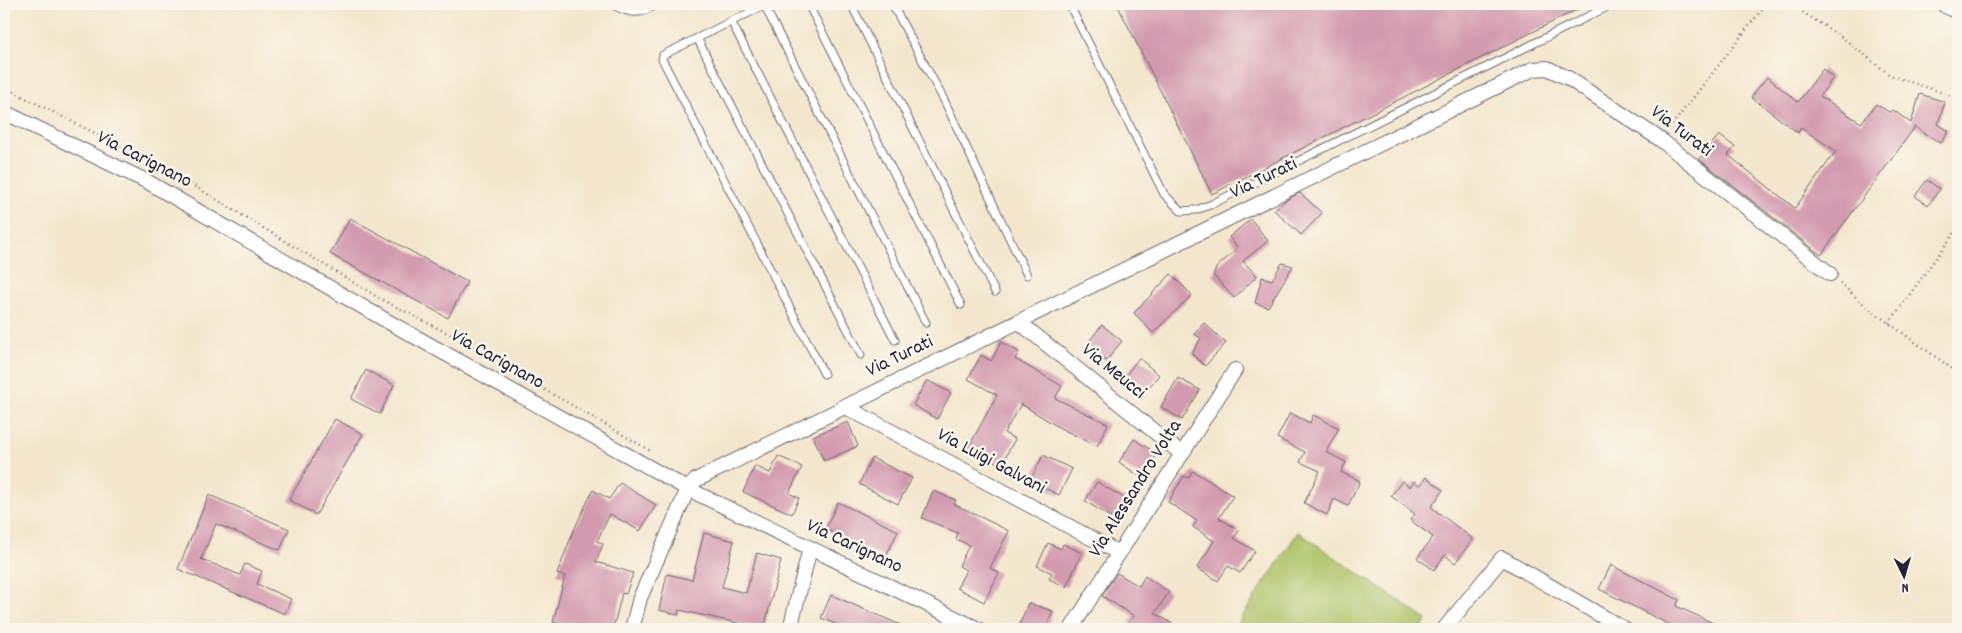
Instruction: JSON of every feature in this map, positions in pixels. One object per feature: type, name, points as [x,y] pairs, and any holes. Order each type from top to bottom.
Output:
[{"type":"street","name":"Via Turati","points":[[688,489],[696,480],[844,406],[1533,69],[1547,68],[1568,78],[1661,140],[1830,274]]},
{"type":"street","name":"Via Carignano","points":[[4,112],[148,182],[387,321],[688,489],[810,548],[981,626]]},
{"type":"street","name":"Via Meucci","points":[[1019,322],[1182,454]]},
{"type":"street","name":"Via Alessandro Volta","points":[[1071,629],[1235,370]]},
{"type":"street","name":"Via Luigi Galvani","points":[[844,406],[1119,553]]},
{"type":"street","points":[[632,629],[640,598],[688,489]]},
{"type":"street","points":[[790,629],[810,548]]},
{"type":"street","points":[[1444,629],[1502,558],[1624,629]]},
{"type":"lane","points":[[611,4],[637,14],[659,4]]},
{"type":"lane","points":[[808,4],[961,306]]},
{"type":"lane","points":[[851,4],[995,292]]},
{"type":"lane","points":[[892,4],[944,100],[1027,275]]},
{"type":"lane","points":[[1069,4],[1164,194],[1182,211],[1196,210],[1212,204],[1613,4]]},
{"type":"lane","points":[[1939,4],[1958,16]]},
{"type":"lane","points":[[824,374],[662,59],[663,55],[766,5],[926,323]]},
{"type":"lane","points":[[731,22],[895,340]]},
{"type":"lane","points":[[697,38],[861,355]]},
{"type":"path","points":[[1661,140],[1766,4]]},
{"type":"path","points":[[1790,4],[1843,38],[1890,75],[1958,98]]},
{"type":"path","points":[[4,87],[171,172],[379,298],[492,356],[530,381],[651,451]]},
{"type":"path","points":[[1889,323],[1958,228]]},
{"type":"path","points":[[259,231],[292,251]]},
{"type":"path","points":[[1830,274],[1889,323],[1958,373]]},
{"type":"path","points":[[342,281],[398,314]]},
{"type":"path","points":[[514,376],[625,442]]},
{"type":"path","points":[[981,626],[999,629]]},
{"type":"green space","points":[[1298,532],[1427,620],[1420,629],[1234,629]]},
{"type":"building","points":[[1117,4],[1588,4],[1212,194]]},
{"type":"building","points":[[1823,69],[1833,78],[1820,96],[1861,123],[1876,104],[1889,112],[1893,110],[1911,123],[1920,94],[1945,102],[1938,124],[1949,131],[1941,143],[1915,127],[1821,255],[1699,159],[1719,135],[1735,147],[1728,155],[1795,208],[1836,151],[1801,128],[1798,133],[1751,97],[1767,77],[1798,102]]},
{"type":"building","points":[[1927,180],[1940,189],[1928,205],[1915,196]]},
{"type":"building","points":[[1300,193],[1322,213],[1301,235],[1274,210],[1286,200]]},
{"type":"building","points":[[350,218],[467,282],[448,318],[330,254]]},
{"type":"building","points":[[1251,219],[1268,241],[1243,261],[1257,276],[1234,298],[1213,275],[1217,267],[1238,248],[1229,237]]},
{"type":"building","points":[[1282,263],[1293,266],[1268,307],[1255,303],[1262,277],[1272,280]]},
{"type":"building","points":[[1171,274],[1192,295],[1153,333],[1134,313]]},
{"type":"building","points":[[1204,323],[1226,343],[1205,366],[1192,354],[1201,338],[1194,334]]},
{"type":"building","points":[[1102,325],[1122,341],[1106,361],[1086,345]]},
{"type":"building","points":[[1001,342],[1019,352],[1015,359],[1062,386],[1055,398],[1108,424],[1097,446],[1060,428],[1021,404],[1004,433],[1015,439],[1001,465],[968,448],[997,395],[968,379],[981,355],[991,361]]},
{"type":"building","points":[[1139,358],[1159,375],[1144,393],[1124,377]]},
{"type":"building","points":[[366,370],[394,385],[380,414],[351,399]]},
{"type":"building","points":[[1178,378],[1200,390],[1182,420],[1161,407]]},
{"type":"building","points":[[927,380],[951,393],[937,419],[913,405]]},
{"type":"building","points":[[1290,413],[1310,423],[1313,415],[1339,428],[1326,452],[1346,462],[1341,472],[1360,481],[1348,506],[1334,499],[1327,515],[1304,503],[1320,471],[1300,462],[1305,452],[1277,438]]},
{"type":"building","points":[[335,419],[363,434],[316,515],[289,500]]},
{"type":"building","points":[[848,422],[858,446],[824,461],[813,436]]},
{"type":"building","points":[[1134,439],[1157,454],[1142,478],[1119,462]]},
{"type":"building","points":[[1043,455],[1072,469],[1059,495],[1030,481]]},
{"type":"building","points":[[778,456],[802,467],[789,493],[799,498],[792,514],[743,492],[755,466],[770,473]]},
{"type":"building","points":[[872,458],[912,478],[898,504],[859,484]]},
{"type":"building","points":[[1193,471],[1233,496],[1219,518],[1239,530],[1234,538],[1255,551],[1240,573],[1228,566],[1218,581],[1197,568],[1214,541],[1193,527],[1197,521],[1168,502],[1184,476],[1188,478]]},
{"type":"building","points":[[1426,477],[1443,490],[1431,507],[1473,539],[1455,563],[1445,555],[1434,570],[1417,558],[1433,537],[1410,520],[1415,514],[1391,496],[1402,481],[1410,487],[1414,481],[1420,486]]},
{"type":"building","points":[[1097,482],[1129,501],[1117,521],[1085,501]]},
{"type":"building","points":[[620,483],[656,505],[640,531],[610,514],[597,541],[603,544],[596,562],[633,573],[626,594],[622,593],[613,629],[581,629],[553,622],[565,576],[557,574],[573,532],[593,490],[609,499]]},
{"type":"building","points":[[933,491],[956,500],[954,504],[1009,531],[990,568],[999,573],[984,602],[957,588],[966,570],[959,566],[969,545],[956,539],[958,533],[922,518]]},
{"type":"building","points":[[209,495],[289,529],[280,550],[216,524],[201,559],[240,575],[245,564],[262,571],[257,584],[291,599],[285,614],[178,569]]},
{"type":"building","points":[[838,502],[898,531],[885,558],[825,529]]},
{"type":"building","points":[[704,533],[734,541],[722,587],[746,593],[757,553],[781,560],[764,629],[679,610],[678,615],[659,610],[667,574],[692,580]]},
{"type":"building","points":[[1048,543],[1061,549],[1063,544],[1082,553],[1066,587],[1049,579],[1052,573],[1037,566]]},
{"type":"building","points":[[1611,565],[1679,600],[1676,606],[1726,629],[1678,629],[1599,589]]},
{"type":"building","points":[[1117,573],[1139,586],[1145,576],[1169,592],[1155,613],[1181,629],[1140,629],[1129,622],[1134,616],[1102,596]]},
{"type":"building","points":[[831,595],[910,629],[847,629],[821,618]]},
{"type":"building","points":[[1028,603],[1053,611],[1046,629],[1018,629]]}]
